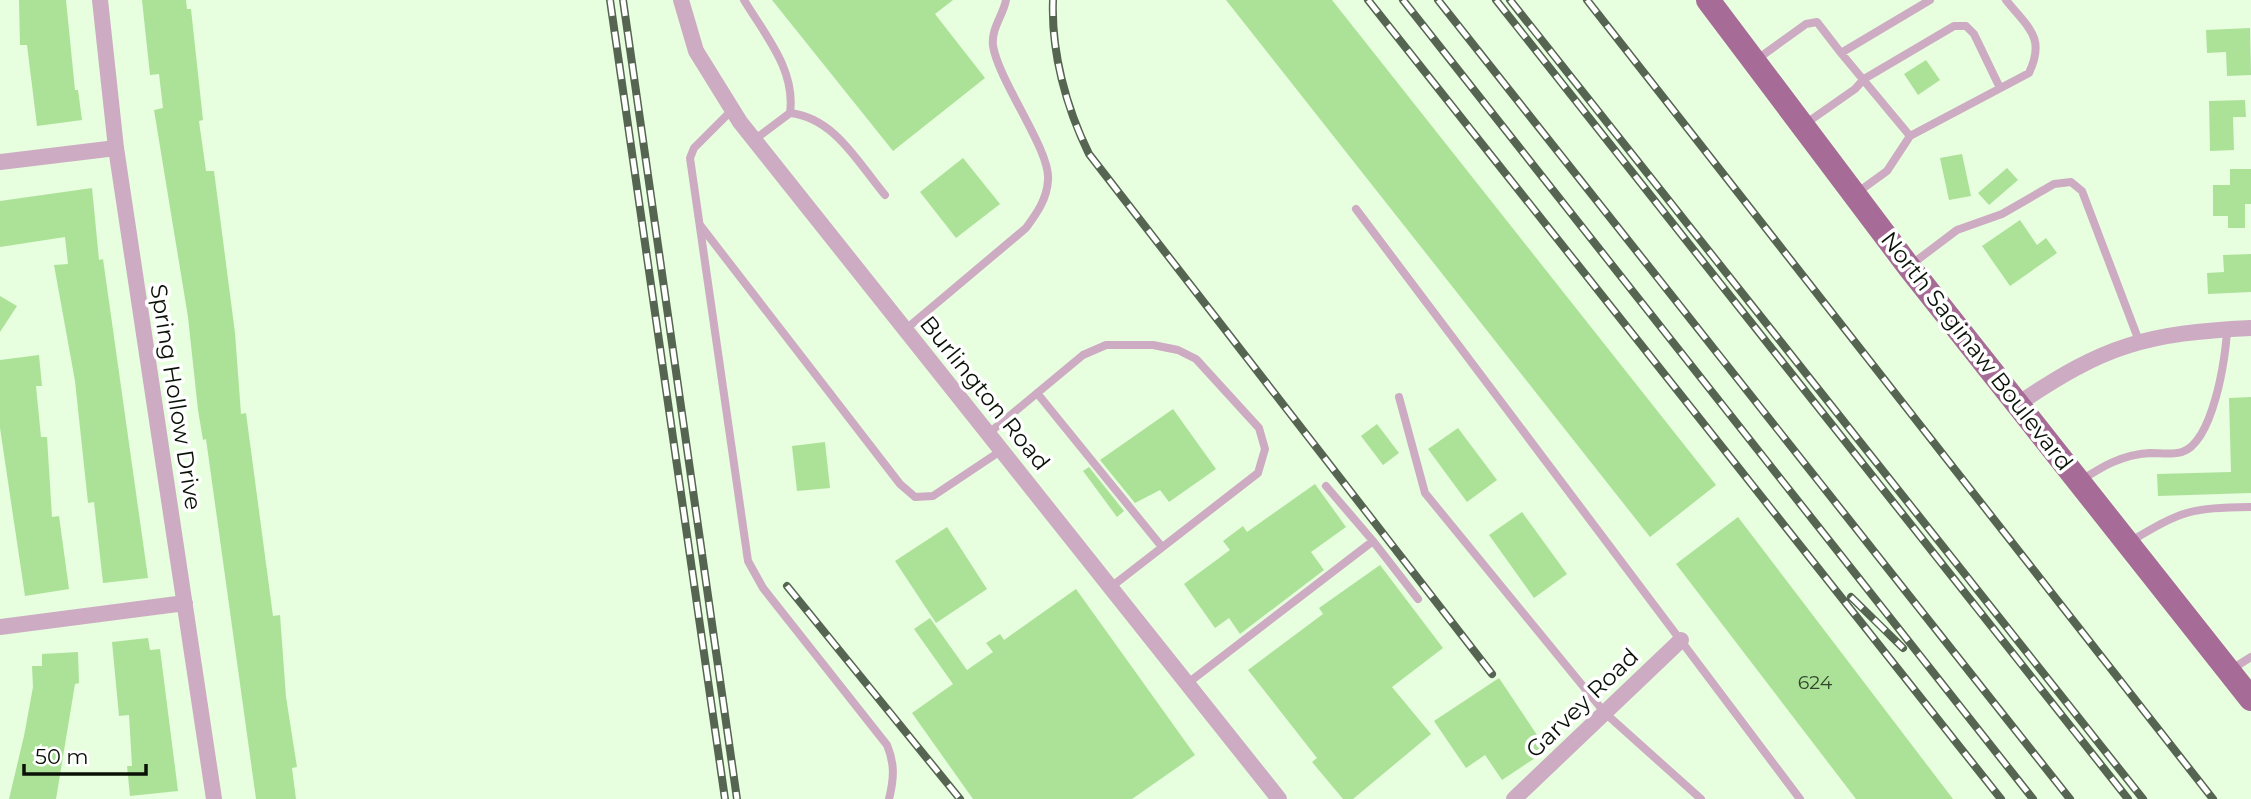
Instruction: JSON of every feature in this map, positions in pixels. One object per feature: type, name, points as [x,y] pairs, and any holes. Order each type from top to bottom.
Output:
[{"type":"main road","name":"North Saginaw Boulevard","points":[[1713,2],[1754,62],[1909,267],[2251,699]]},
{"type":"street","name":"Spring Hollow Drive","points":[[100,0],[116,148],[214,799]]},
{"type":"street","name":"Burlington Road","points":[[681,0],[696,51],[754,140],[851,266],[989,433],[1279,799]]},
{"type":"street","points":[[0,162],[116,148]]},
{"type":"street","points":[[2018,404],[2086,360],[2139,341],[2172,334],[2251,328]]},
{"type":"street","points":[[0,627],[185,603]]},
{"type":"street","name":"Garvey Road","points":[[1514,799],[1681,640]]},
{"type":"lane","points":[[744,0],[786,69],[791,90],[790,113]]},
{"type":"lane","points":[[905,329],[1026,228],[1041,207],[1049,178],[1039,150],[997,62],[993,42],[996,24],[1006,0]]},
{"type":"lane","points":[[1841,53],[1930,0]]},
{"type":"lane","points":[[1856,194],[1887,171],[1910,136],[2029,72],[2038,54],[2037,38],[2006,0]]},
{"type":"lane","points":[[1754,62],[1806,24],[1817,22],[1910,136]]},
{"type":"lane","points":[[1803,126],[1855,89],[1864,79],[1954,26],[1966,26],[1974,34],[2000,88]]},
{"type":"lane","points":[[732,110],[694,148],[690,158],[748,561],[762,588],[887,745],[893,761],[894,780],[889,799]]},
{"type":"lane","points":[[754,140],[790,113],[810,115],[828,126],[885,195]]},
{"type":"lane","points":[[1909,267],[1957,230],[2002,214],[2054,184],[2071,182],[2082,191],[2139,341]]},
{"type":"lane","points":[[1356,209],[1800,799]]},
{"type":"lane","points":[[698,223],[900,484],[915,497],[933,496],[1002,450]]},
{"type":"lane","points":[[2079,482],[2111,460],[2148,453],[2182,452],[2196,444],[2205,429],[2227,351],[2227,329]]},
{"type":"lane","points":[[989,433],[1083,355],[1106,345],[1153,345],[1178,350],[1196,359],[1259,428],[1265,449],[1258,473],[1111,587]]},
{"type":"lane","points":[[1037,393],[1162,547]]},
{"type":"lane","points":[[1399,397],[1425,493],[1605,713],[1701,799]]},
{"type":"lane","points":[[1326,486],[1418,598]]},
{"type":"lane","points":[[2128,543],[2176,514],[2199,508],[2251,507]]},
{"type":"lane","points":[[1188,683],[1373,541]]},
{"type":"lane","points":[[2229,671],[2251,657]]},
{"type":"building","points":[[19,0],[66,0],[75,90],[78,90],[82,120],[37,126],[27,45],[20,45]]},
{"type":"building","points":[[142,0],[186,0],[187,9],[191,9],[203,120],[199,121],[206,171],[214,171],[235,333],[241,414],[246,413],[273,616],[280,615],[286,697],[297,767],[292,768],[296,799],[256,799],[206,439],[203,440],[198,410],[188,317],[154,110],[163,108],[159,74],[150,75]]},
{"type":"building","points":[[772,0],[953,0],[935,14],[985,78],[893,151]]},
{"type":"building","points":[[1226,0],[1332,0],[1716,485],[1650,537]]},
{"type":"building","points":[[2250,28],[2251,75],[2227,76],[2226,52],[2207,53],[2206,30]]},
{"type":"building","points":[[1926,60],[1940,80],[1918,95],[1904,74]]},
{"type":"building","points":[[2245,100],[2246,117],[2233,117],[2234,150],[2210,151],[2209,101]]},
{"type":"building","points":[[1962,154],[1971,196],[1949,200],[1940,158]]},
{"type":"building","points":[[963,158],[1000,204],[956,238],[920,192]]},
{"type":"building","points":[[2007,168],[2018,180],[1989,205],[1978,193]]},
{"type":"building","points":[[2230,169],[2251,169],[2251,204],[2245,204],[2245,228],[2228,228],[2228,216],[2213,216],[2213,185],[2230,185]]},
{"type":"building","points":[[92,188],[99,260],[103,259],[148,578],[103,583],[94,502],[88,503],[75,381],[54,265],[68,264],[65,237],[0,247],[0,201]]},
{"type":"building","points":[[2020,220],[2037,245],[2046,238],[2057,253],[2010,286],[1982,246]]},
{"type":"building","points":[[2251,254],[2251,292],[2208,294],[2207,273],[2224,272],[2223,255]]},
{"type":"building","points":[[0,296],[17,306],[0,332]]},
{"type":"building","points":[[39,355],[42,386],[36,386],[41,437],[47,437],[52,517],[59,516],[69,589],[25,596],[0,428],[0,360]]},
{"type":"building","points":[[2251,397],[2251,493],[2158,496],[2157,474],[2231,472],[2229,398]]},
{"type":"building","points":[[1173,409],[1216,469],[1169,502],[1160,490],[1135,503],[1100,460]]},
{"type":"building","points":[[1377,424],[1399,453],[1383,465],[1361,436]]},
{"type":"building","points":[[1458,428],[1497,480],[1467,502],[1428,449]]},
{"type":"building","points":[[825,442],[830,488],[797,491],[792,446]]},
{"type":"building","points":[[1089,467],[1124,511],[1117,517],[1083,471]]},
{"type":"building","points":[[1315,484],[1346,527],[1311,552],[1324,570],[1240,634],[1229,618],[1215,628],[1184,584],[1230,550],[1223,541],[1243,526],[1247,532]]},
{"type":"building","points":[[1522,512],[1567,574],[1534,598],[1489,535]]},
{"type":"building","points":[[1738,517],[1953,799],[1856,799],[1676,564]]},
{"type":"building","points":[[947,527],[987,589],[936,623],[895,561]]},
{"type":"building","points":[[1380,565],[1443,648],[1392,687],[1431,734],[1353,799],[1343,799],[1312,762],[1317,758],[1248,670],[1323,614],[1319,608]]},
{"type":"building","points":[[1076,589],[1195,755],[1132,799],[973,799],[912,713],[953,684],[914,629],[930,618],[967,670],[993,652],[986,643],[1000,634],[1004,640]]},
{"type":"building","points":[[148,638],[150,650],[160,649],[178,791],[130,796],[127,766],[132,766],[129,715],[119,716],[112,642]]},
{"type":"building","points":[[78,652],[79,683],[75,684],[56,799],[9,799],[33,687],[32,666],[42,666],[42,654]]},
{"type":"building","points":[[1499,678],[1547,750],[1502,780],[1485,755],[1466,768],[1434,721]]},
{"type":"railway","points":[[610,0],[725,799]]},
{"type":"railway","points":[[623,0],[737,799]]},
{"type":"railway","points":[[1053,0],[1057,59],[1073,117],[1089,154],[1492,674]]},
{"type":"railway","points":[[1368,0],[2001,799]]},
{"type":"railway","points":[[1403,0],[2033,799]]},
{"type":"railway","points":[[1438,0],[2070,799]]},
{"type":"railway","points":[[1496,0],[2128,799]]},
{"type":"railway","points":[[1510,0],[2143,799]]},
{"type":"railway","points":[[1587,0],[2213,799]]},
{"type":"railway","points":[[787,586],[960,799]]},
{"type":"railway","points":[[1851,597],[1903,648]]}]
